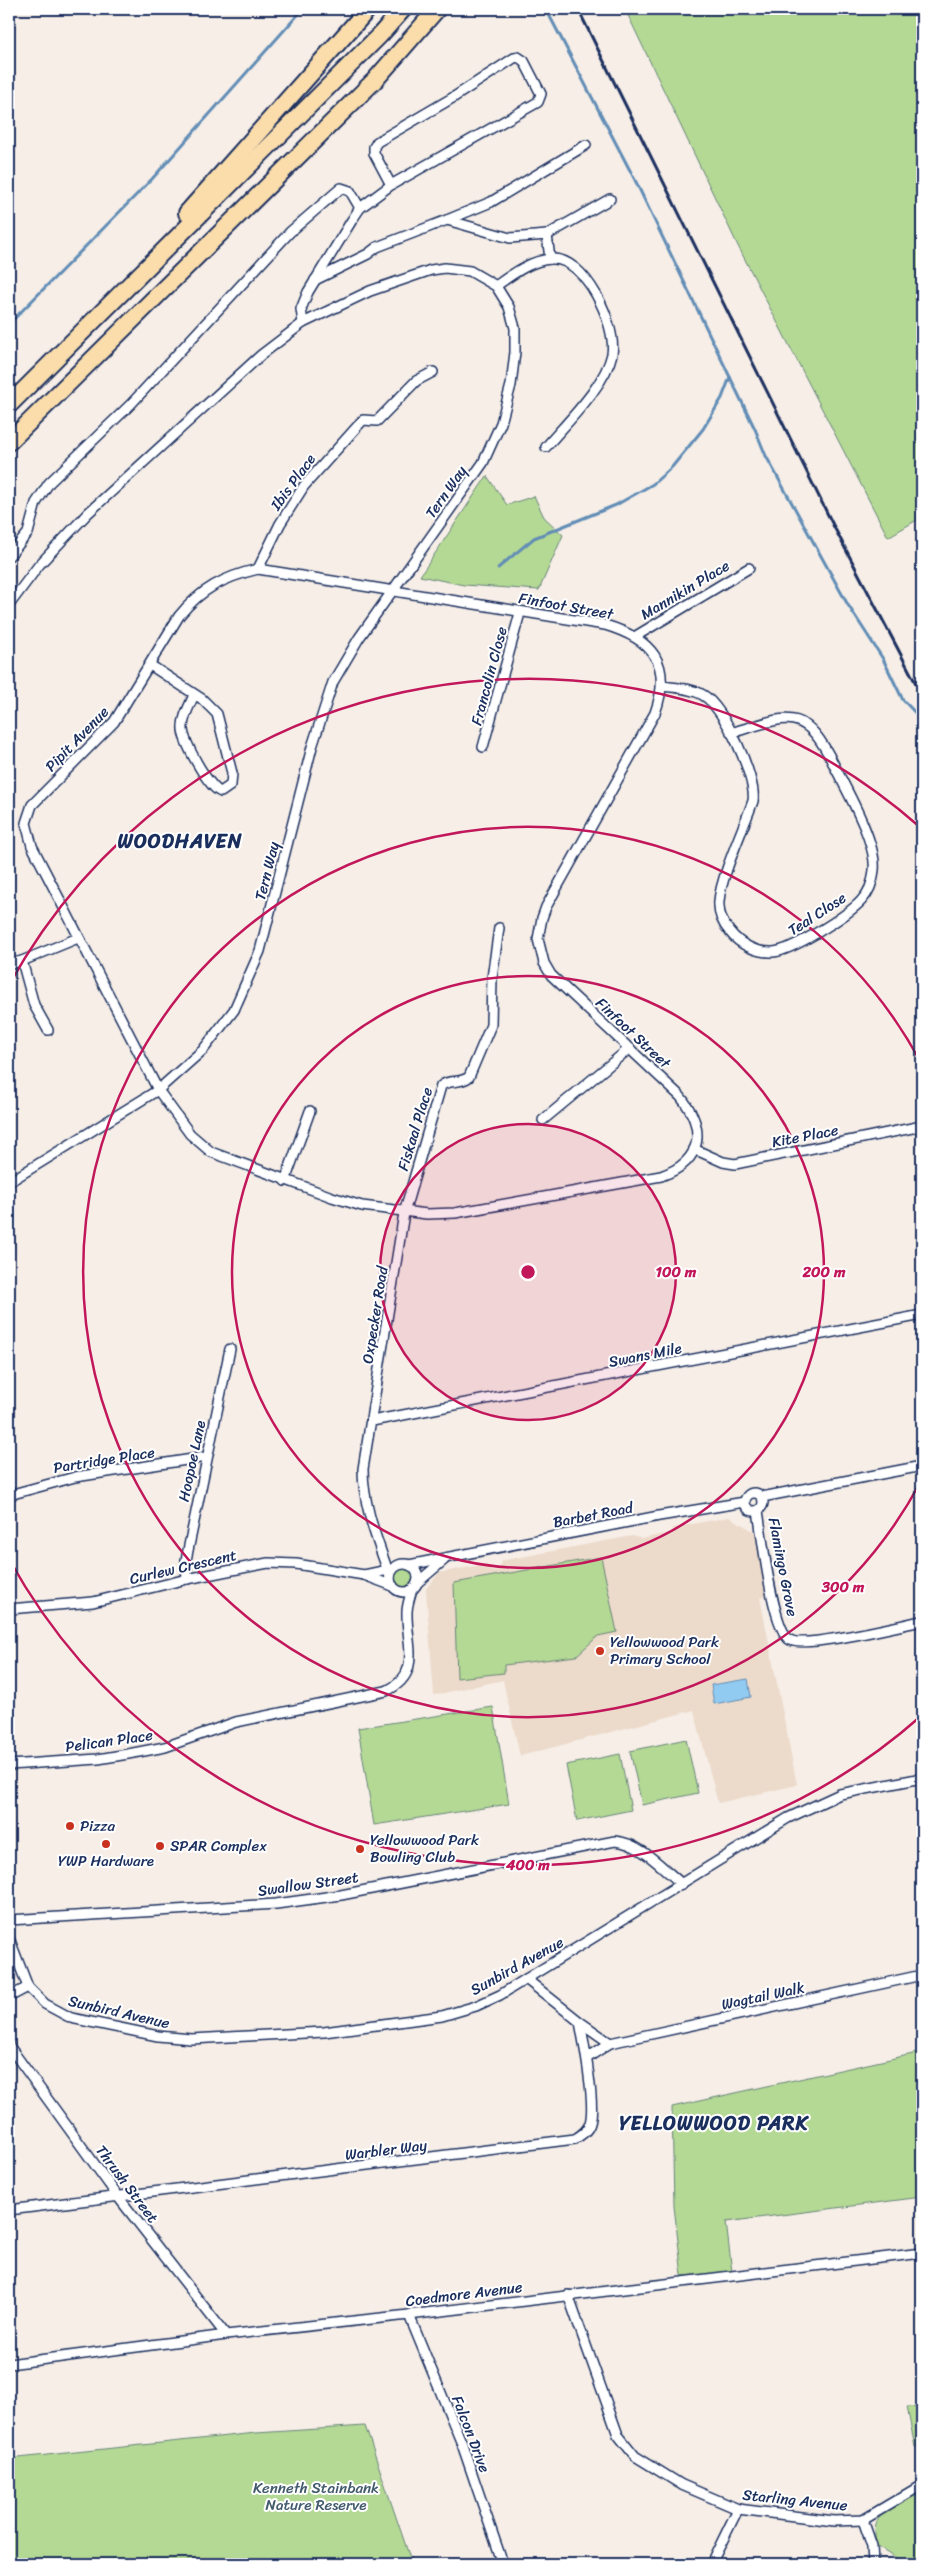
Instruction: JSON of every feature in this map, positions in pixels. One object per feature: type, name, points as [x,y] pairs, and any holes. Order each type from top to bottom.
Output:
[{"type":"highway","points":[[73,341],[368,9]]},
{"type":"highway","points":[[9,405],[380,35],[403,9]]},
{"type":"highway","points":[[9,442],[374,80],[437,9]]},
{"type":"street","points":[[304,323],[301,310],[314,281],[360,208],[391,185],[538,102],[542,94],[524,61],[518,57],[514,58],[454,97],[377,142],[374,147],[374,153],[391,185]]},
{"type":"street","points":[[314,281],[361,258],[377,247],[491,202],[586,145]]},
{"type":"street","points":[[9,556],[28,533],[36,503],[49,483],[131,404],[290,232],[341,188],[350,191],[360,208]]},
{"type":"street","points":[[447,220],[510,238],[547,235],[610,199]]},
{"type":"street","points":[[547,235],[550,258]]},
{"type":"street","points":[[496,286],[520,270],[537,262],[550,258],[567,263],[586,278],[605,315],[612,336],[612,352],[608,365],[592,391],[546,448]]},
{"type":"street","name":"Tern Way","points":[[9,605],[39,565],[88,513],[261,355],[304,323],[370,291],[431,270],[445,268],[470,270],[496,286],[509,307],[515,328],[515,352],[511,385],[501,423],[483,463],[343,663],[327,697],[312,746],[260,951],[234,1010],[203,1050],[158,1090],[9,1182]]},
{"type":"street","name":"Ibis Place","points":[[258,569],[284,518],[304,486],[363,420],[377,421],[416,381],[433,372]]},
{"type":"street","name":"Mannikin Place","points":[[636,636],[749,568]]},
{"type":"street","name":"Pipit Avenue","points":[[158,1090],[32,846],[26,817],[40,796],[114,722],[179,616],[191,602],[220,580],[258,569],[395,590]]},
{"type":"street","name":"Finfoot Street","points":[[395,590],[520,613],[605,625],[636,636],[657,658],[662,686],[655,713],[546,907],[539,929],[540,952],[551,975],[680,1096],[693,1112],[698,1137],[694,1149]]},
{"type":"street","name":"Francolin Close","points":[[483,747],[520,613]]},
{"type":"street","points":[[150,665],[194,695],[212,708],[220,722],[232,773],[231,784],[221,792],[211,787],[184,733],[183,722],[194,695]]},
{"type":"street","name":"Teal Close","points":[[662,686],[682,688],[704,696],[717,708],[731,733],[752,782],[754,796],[722,887],[719,908],[724,923],[740,942],[756,950],[779,952],[804,940],[860,902],[872,881],[874,857],[853,803],[816,732],[804,724],[783,719],[731,733]]},
{"type":"street","name":"Fiskaal Place","points":[[404,1213],[440,1086],[446,1082],[459,1082],[468,1077],[489,1031],[492,1015],[492,978],[499,928]]},
{"type":"street","points":[[9,964],[22,962],[78,938]]},
{"type":"street","points":[[22,962],[34,1005],[48,1030]]},
{"type":"street","points":[[543,1120],[630,1048]]},
{"type":"street","points":[[158,1090],[190,1134],[211,1152],[285,1181],[362,1206],[404,1213],[455,1213],[661,1176],[685,1163],[694,1149]]},
{"type":"street","points":[[285,1181],[310,1111]]},
{"type":"street","name":"Kite Place","points":[[694,1149],[723,1162],[735,1164],[922,1126]]},
{"type":"street","name":"Oxpecker Road","points":[[393,1576],[381,1549],[363,1486],[363,1469],[404,1213]]},
{"type":"street","name":"Swans Mile","points":[[372,1421],[922,1316]]},
{"type":"street","name":"Hoopoe Lane","points":[[187,1579],[186,1560],[206,1457],[230,1350]]},
{"type":"street","name":"Partridge Place","points":[[9,1495],[75,1477],[206,1457]]},
{"type":"street","points":[[762,1497],[922,1466]]},
{"type":"street","points":[[757,1493],[762,1497],[764,1503],[758,1510],[749,1509],[745,1502],[751,1494],[757,1493]]},
{"type":"street","name":"Barbet Road","points":[[393,1576],[409,1565],[659,1516],[745,1502]]},
{"type":"street","name":"Flamingo Grove","points":[[758,1510],[775,1613],[785,1636],[790,1640],[814,1642],[922,1621]]},
{"type":"street","name":"Barbet Road","points":[[415,1586],[446,1559]]},
{"type":"street","name":"Curlew Crescent","points":[[9,1609],[94,1602],[187,1579],[268,1563],[296,1564],[364,1575],[393,1576]]},
{"type":"street","points":[[407,1611],[418,1574],[409,1565]]},
{"type":"street","name":"Curlew Crescent","points":[[364,1575],[393,1576]]},
{"type":"street","points":[[393,1576],[404,1592],[415,1586]]},
{"type":"street","points":[[393,1576],[407,1611]]},
{"type":"street","name":"Pelican Place","points":[[9,1765],[98,1759],[165,1747],[236,1722],[369,1696],[396,1687],[407,1673],[410,1663],[407,1611]]},
{"type":"street","name":"Sunbird Avenue","points":[[28,1987],[45,2004],[71,2018],[158,2036],[191,2039],[324,2032],[442,2016],[488,2002],[788,1818],[821,1800],[847,1792],[922,1778]]},
{"type":"street","name":"Swallow Street","points":[[9,1920],[276,1904],[341,1895],[615,1841],[624,1842],[638,1848],[682,1884]]},
{"type":"street","points":[[9,1938],[28,1987],[9,1997]]},
{"type":"street","name":"Wagtail Walk","points":[[587,2058],[610,2043],[922,1975]]},
{"type":"street","points":[[526,1979],[610,2043]]},
{"type":"street","name":"Warbler Way","points":[[9,2210],[119,2198],[575,2139],[587,2130],[592,2114],[587,2058],[580,2022]]},
{"type":"street","name":"Thrush Street","points":[[9,2046],[119,2198],[226,2335]]},
{"type":"street","name":"Coedmore Avenue","points":[[9,2364],[226,2335],[409,2315],[922,2253]]},
{"type":"street","name":"Starling Avenue","points":[[568,2295],[616,2427],[628,2448],[646,2464],[682,2485],[738,2510],[834,2521],[864,2520],[922,2485]]},
{"type":"street","name":"Falcon Drive","points":[[409,2315],[462,2444],[502,2564]]},
{"type":"street","points":[[711,2564],[738,2510]]},
{"type":"street","points":[[864,2520],[872,2546],[873,2564]]},
{"type":"shaded area","name":"Yellowwood Park Primary School","points":[[729,1517],[755,1532],[767,1595],[760,1598],[797,1785],[718,1803],[694,1710],[520,1756],[503,1680],[434,1695],[426,1589],[439,1573],[486,1564],[492,1571],[500,1569],[501,1561],[632,1536],[642,1539],[673,1532],[672,1528]]},
{"type":"green space","points":[[625,9],[922,9],[922,53],[919,69],[922,226],[918,348],[922,388],[922,477],[917,520],[888,537],[738,246]]},
{"type":"green space","points":[[487,476],[507,505],[534,496],[544,517],[563,535],[539,590],[464,585],[420,576]]},
{"type":"green space","points":[[601,1557],[617,1632],[598,1636],[576,1656],[504,1665],[504,1673],[457,1678],[454,1583]]},
{"type":"green space","points":[[405,1567],[412,1570],[415,1577],[412,1584],[405,1587],[398,1584],[395,1577],[398,1570]]},
{"type":"green space","points":[[493,1707],[509,1804],[374,1825],[358,1728]]},
{"type":"green space","points":[[686,1739],[698,1793],[642,1805],[630,1751]]},
{"type":"green space","points":[[620,1754],[631,1810],[577,1821],[566,1765]]},
{"type":"green space","points":[[922,2052],[922,2197],[726,2222],[732,2272],[682,2276],[674,2206],[672,2107]]},
{"type":"green space","points":[[922,2406],[922,2447],[915,2447],[907,2407]]},
{"type":"green space","name":"Kenneth Stainbank Nature Reserve","points":[[365,2426],[412,2564],[9,2564],[9,2459],[256,2433]]},
{"type":"green space","points":[[922,2491],[922,2564],[906,2564],[876,2545],[876,2524],[880,2517],[891,2508]]},
{"type":"water","points":[[748,1679],[751,1697],[714,1704],[711,1685]]},
{"type":"waterway","points":[[9,324],[152,179],[303,9]]},
{"type":"waterway","points":[[546,9],[635,180],[755,429],[766,456],[848,605],[883,659],[903,700],[922,720]]},
{"type":"waterway","points":[[498,568],[534,538],[616,505],[653,484],[672,467],[703,429],[722,398],[730,377]]},
{"type":"railway","points":[[578,9],[833,525],[922,695]]},
{"type":"place","name":"Yellowwood Park Primary School","points":[[600,1651]]},
{"type":"place","name":"Pizza","points":[[70,1826]]},
{"type":"place","name":"YWP Hardware","points":[[106,1844]]},
{"type":"place","name":"SPAR Complex","points":[[160,1846]]},
{"type":"place","name":"Yellowwood Park Bowling Club","points":[[360,1849]]},
{"type":"district","name":"WOODHAVEN","points":[[180,841]]},
{"type":"district","name":"YELLOWWOOD PARK","points":[[714,2123]]}]
